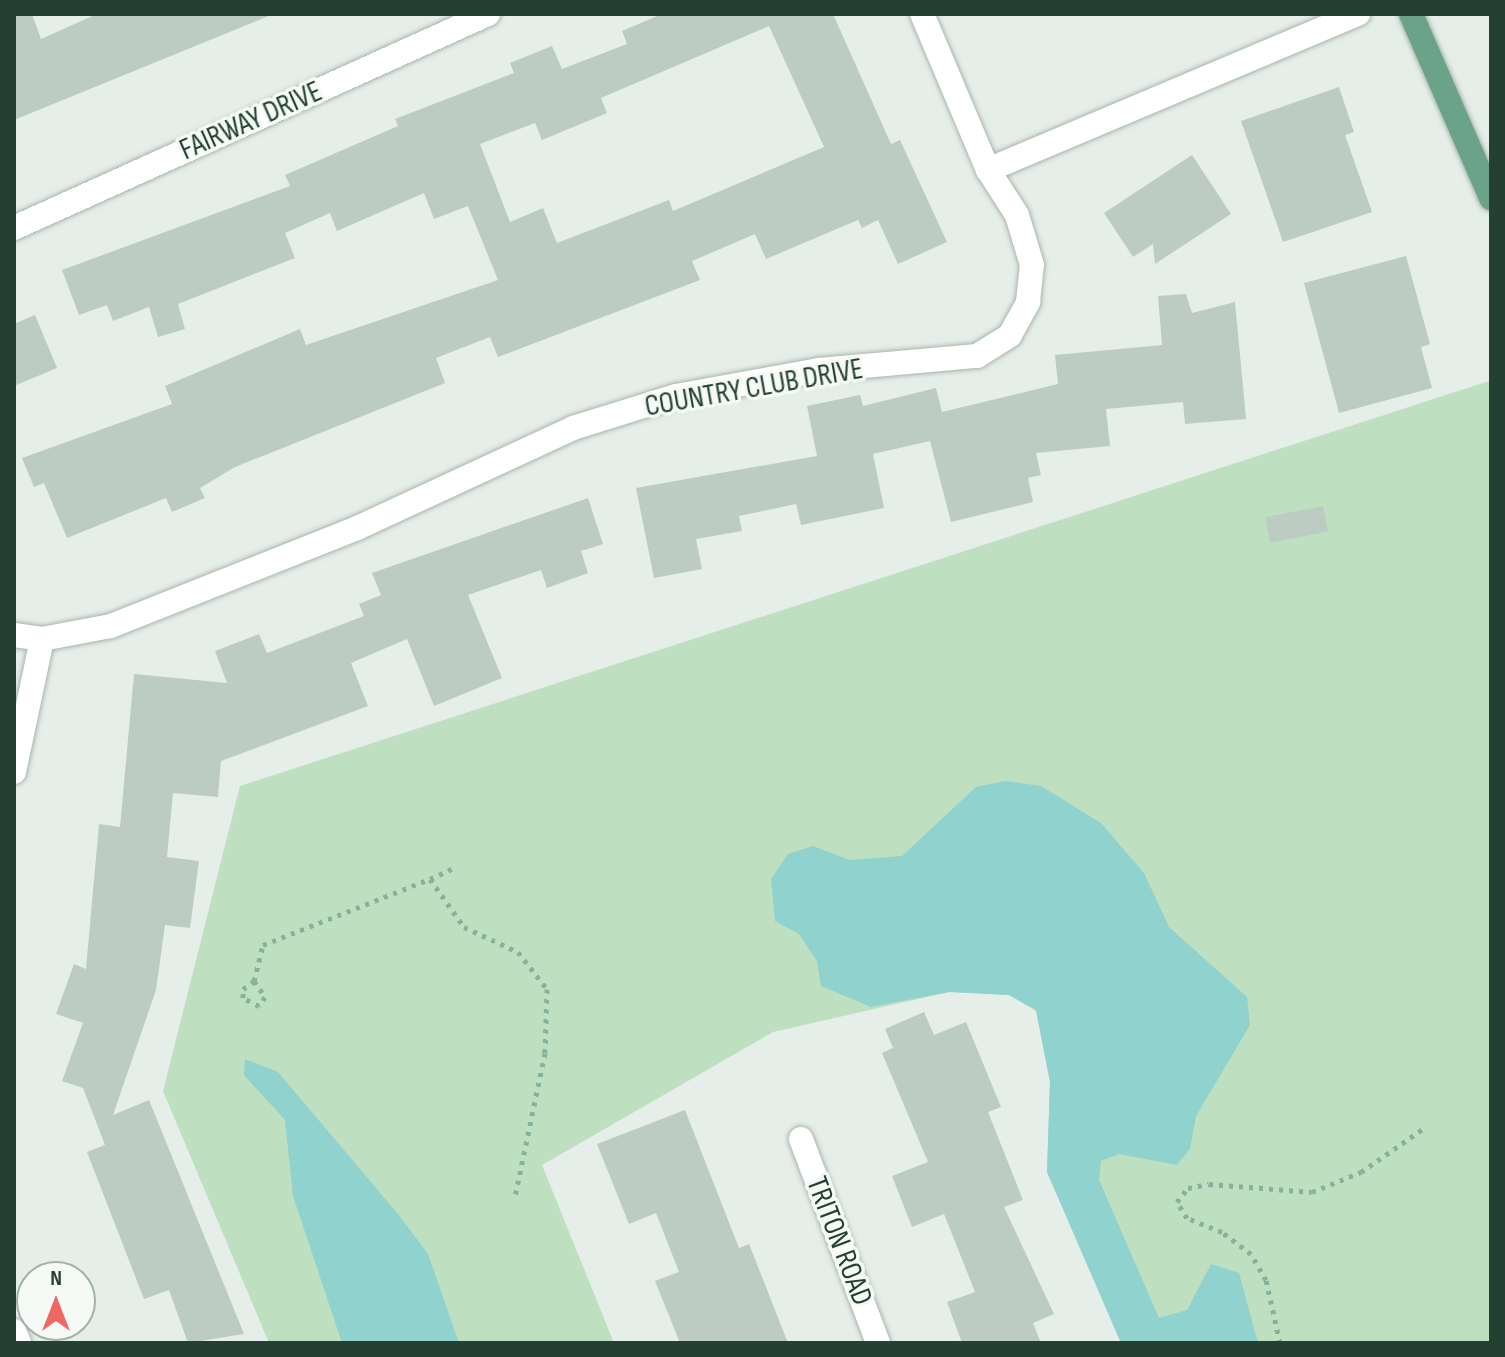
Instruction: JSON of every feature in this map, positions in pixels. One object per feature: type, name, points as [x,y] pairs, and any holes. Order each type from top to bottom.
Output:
[{"type":"main road","points":[[1411,14],[1491,198]]},
{"type":"street","name":"FAIRWAY DRIVE","points":[[14,228],[488,14]]},
{"type":"street","points":[[922,14],[988,170],[1358,14]]},
{"type":"street","name":"COUNTRY CLUB DRIVE","points":[[14,635],[42,639],[111,626],[357,528],[573,428],[676,396],[819,370],[977,356],[1010,335],[1028,302],[1032,265],[1017,215],[988,170]]},
{"type":"street","points":[[14,772],[42,639]]},
{"type":"street","name":"TRITON ROAD","points":[[801,1139],[878,1343]]},
{"type":"street","points":[[14,1331],[19,1343]]},
{"type":"path","points":[[254,981],[265,997],[259,1006],[243,998],[254,981],[263,945],[454,868]]},
{"type":"path","points":[[430,879],[464,927],[518,952],[547,989],[545,1053],[515,1196]]},
{"type":"path","points":[[1280,1343],[1266,1280],[1251,1254],[1222,1232],[1187,1218],[1177,1202],[1188,1188],[1209,1184],[1312,1192],[1361,1172],[1424,1128]]},
{"type":"green space","points":[[1489,381],[1491,1343],[1121,1343],[1047,1172],[1050,1082],[1036,1011],[1009,995],[949,992],[773,1032],[542,1165],[614,1343],[269,1343],[163,1091],[240,786]]},
{"type":"water","points":[[1005,781],[1041,786],[1101,823],[1144,873],[1169,927],[1247,997],[1250,1025],[1196,1116],[1190,1149],[1177,1165],[1119,1154],[1101,1161],[1099,1180],[1159,1318],[1187,1310],[1211,1264],[1239,1273],[1258,1343],[1121,1343],[1047,1172],[1050,1082],[1036,1010],[1009,995],[949,992],[871,1007],[821,986],[817,961],[799,934],[775,921],[771,879],[788,854],[813,846],[850,860],[902,856],[976,787]]},
{"type":"water","points":[[245,1059],[278,1072],[398,1214],[428,1254],[459,1343],[342,1343],[293,1196],[285,1120],[244,1075]]},
{"type":"building","points":[[14,14],[32,14],[41,39],[97,14],[271,15],[14,120]]},
{"type":"building","points":[[662,14],[833,14],[891,144],[900,140],[947,242],[898,264],[878,220],[862,228],[858,220],[766,259],[755,234],[692,261],[700,280],[498,357],[490,337],[436,358],[445,383],[235,467],[200,488],[205,498],[172,512],[166,498],[67,538],[44,483],[34,487],[22,458],[172,404],[165,386],[300,329],[306,345],[498,280],[468,206],[434,219],[424,193],[337,231],[330,213],[285,233],[295,258],[178,304],[185,329],[158,337],[149,307],[113,321],[107,305],[79,315],[62,270],[290,186],[285,175],[398,126],[395,119],[514,73],[510,63],[552,46],[562,69],[627,44],[622,31]],"holes":[[[769,26],[824,147],[673,211],[669,200],[557,243],[543,208],[510,222],[480,144],[535,123],[542,140],[607,113],[601,98]]]},
{"type":"building","points":[[1339,87],[1354,132],[1345,135],[1372,212],[1283,242],[1241,121]]},
{"type":"building","points":[[1192,155],[1231,214],[1155,264],[1153,244],[1133,257],[1104,213]]},
{"type":"building","points":[[1406,256],[1430,344],[1421,347],[1432,388],[1339,413],[1304,283]]},
{"type":"building","points":[[1186,294],[1192,313],[1235,302],[1246,419],[1185,424],[1183,402],[1106,409],[1110,446],[1036,453],[1041,475],[1028,478],[1033,502],[951,522],[930,441],[873,454],[884,508],[801,525],[796,504],[739,516],[742,531],[696,539],[702,569],[654,578],[636,488],[817,456],[807,406],[860,395],[863,406],[936,388],[942,412],[1058,384],[1055,355],[1162,345],[1158,296]]},
{"type":"building","points":[[35,315],[57,368],[14,386],[14,324]]},
{"type":"building","points":[[588,498],[603,544],[581,551],[588,573],[547,588],[541,570],[468,595],[502,678],[434,706],[407,639],[351,663],[368,706],[221,761],[218,797],[173,793],[167,857],[199,861],[190,928],[165,925],[156,990],[113,1115],[149,1100],[244,1334],[188,1343],[169,1290],[144,1299],[87,1152],[105,1145],[83,1088],[62,1081],[83,1023],[56,1014],[74,964],[86,969],[99,824],[120,827],[134,674],[227,683],[215,651],[259,634],[267,653],[364,616],[359,604],[381,595],[372,573]]},
{"type":"building","points":[[1323,506],[1328,532],[1270,543],[1265,517]]},
{"type":"building","points":[[924,1012],[934,1035],[966,1022],[1001,1107],[988,1112],[1023,1200],[1004,1207],[1054,1314],[1033,1323],[1041,1343],[962,1343],[947,1302],[975,1292],[944,1214],[912,1227],[892,1176],[928,1162],[882,1053],[893,1048],[885,1029]]},
{"type":"building","points":[[685,1110],[739,1248],[749,1244],[788,1343],[680,1343],[655,1281],[679,1272],[656,1213],[629,1224],[597,1144]]}]
